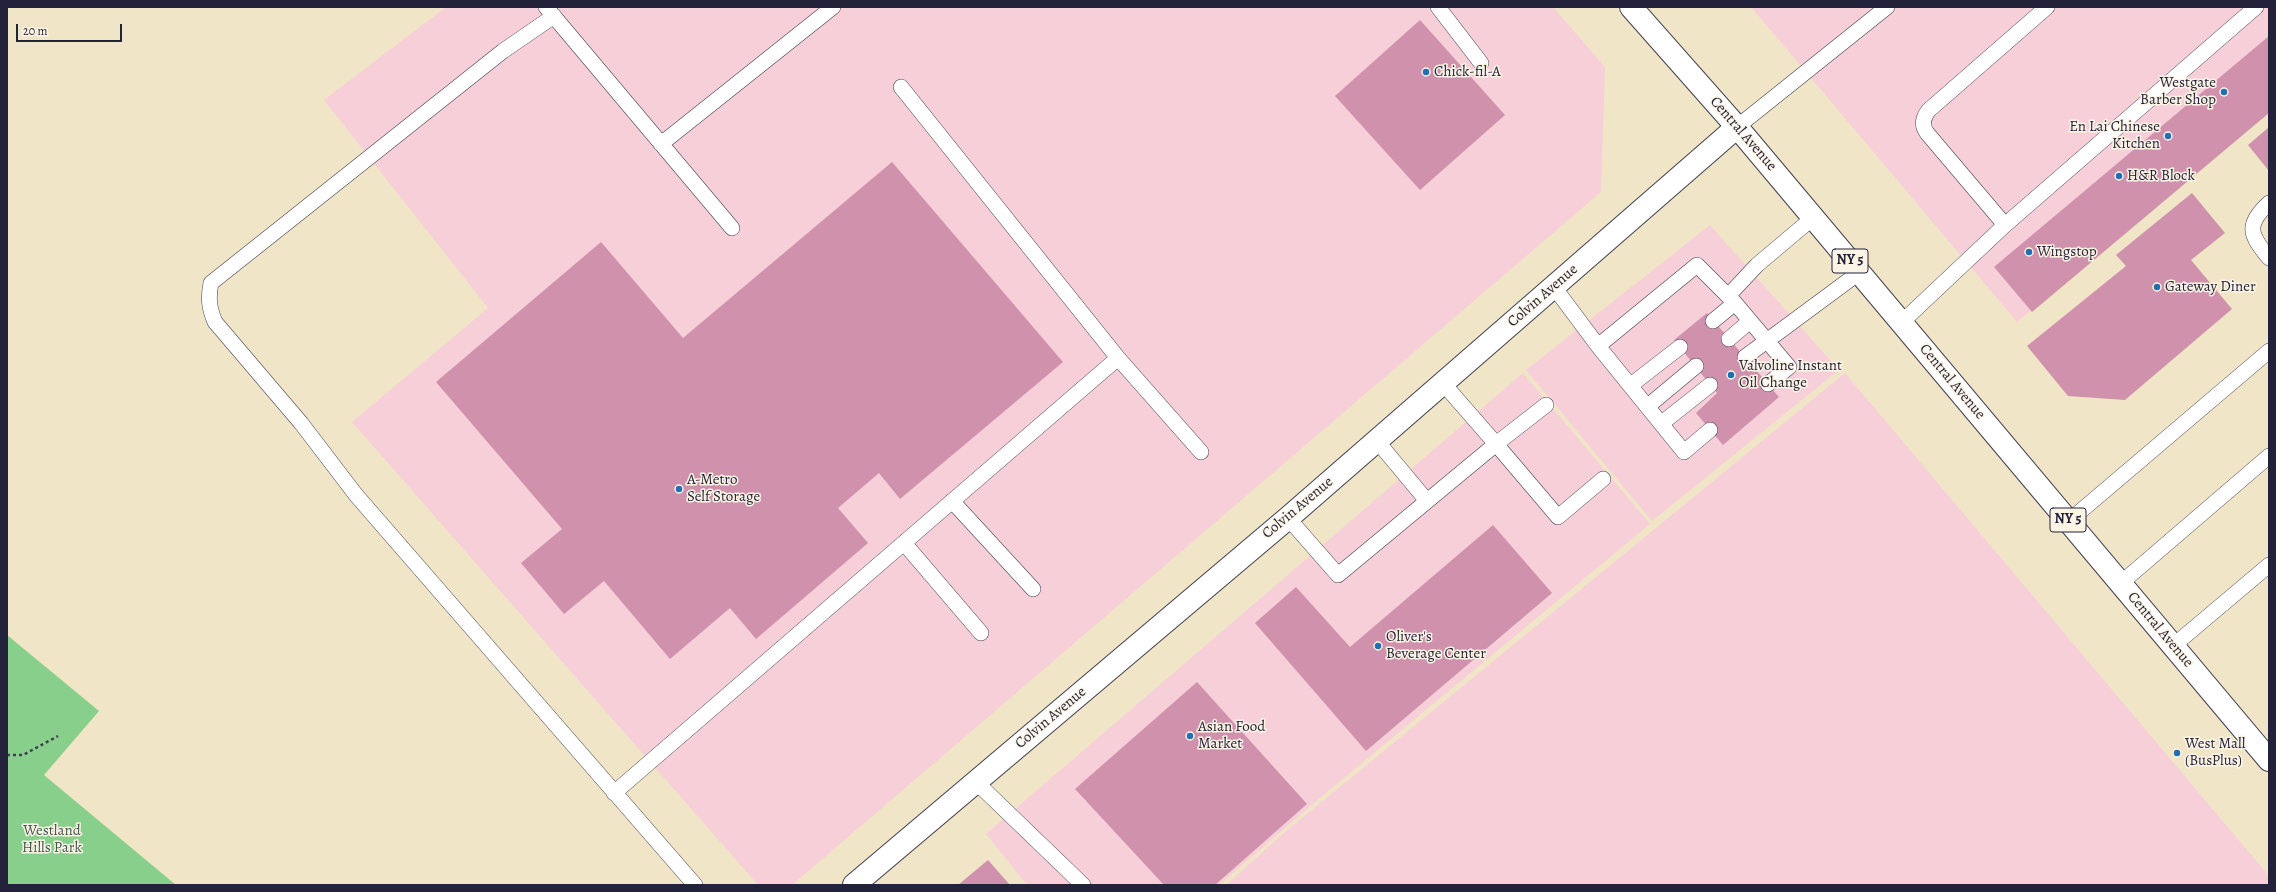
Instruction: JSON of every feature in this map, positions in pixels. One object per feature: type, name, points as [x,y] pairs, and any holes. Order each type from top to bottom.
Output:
[{"type":"street","name":"Central Avenue","points":[[1631,7],[1814,217],[2269,760]]},
{"type":"street","name":"Colvin Avenue","points":[[854,885],[1288,518],[1442,382],[1554,287],[1737,127]]},
{"type":"lane","points":[[661,144],[833,7]]},
{"type":"lane","points":[[1438,7],[1481,63]]},
{"type":"lane","points":[[1737,127],[1887,7]]},
{"type":"lane","points":[[2005,225],[1927,133],[1924,127],[1924,118],[1929,110],[2047,7]]},
{"type":"lane","points":[[1902,322],[2005,225],[2256,7]]},
{"type":"lane","points":[[695,885],[356,495],[301,423],[214,322],[208,299],[212,283],[497,56],[550,11],[732,228]]},
{"type":"lane","points":[[901,87],[1118,358],[1201,452]]},
{"type":"lane","points":[[2269,203],[2260,212],[2252,226],[2255,241],[2269,258]]},
{"type":"lane","points":[[1714,321],[1732,300],[1757,264],[1814,217]]},
{"type":"lane","points":[[1598,346],[1697,264],[1732,300],[1789,367],[1768,384]]},
{"type":"lane","points":[[1745,357],[1860,272]]},
{"type":"lane","points":[[1554,287],[1598,346],[1684,452],[1710,430]]},
{"type":"lane","points":[[1729,339],[1750,321]]},
{"type":"lane","points":[[1631,385],[1680,348]]},
{"type":"lane","points":[[2069,521],[2269,351]]},
{"type":"lane","points":[[614,793],[1118,358]]},
{"type":"lane","points":[[1648,406],[1696,366]]},
{"type":"lane","points":[[1442,382],[1558,517],[1603,479]]},
{"type":"lane","points":[[1662,423],[1710,385]]},
{"type":"lane","points":[[1288,518],[1338,575],[1427,500],[1546,405]]},
{"type":"lane","points":[[1376,441],[1427,500]]},
{"type":"lane","points":[[2121,584],[2269,456]]},
{"type":"lane","points":[[952,501],[1034,589]]},
{"type":"lane","points":[[904,543],[981,633]]},
{"type":"lane","points":[[2173,646],[2269,565]]},
{"type":"lane","points":[[976,782],[1082,885]]},
{"type":"path","points":[[7,755],[23,755],[58,736]]},
{"type":"shaded area","points":[[446,7],[1553,7],[1605,67],[1601,192],[792,885],[758,885],[352,422],[488,308],[324,100]]},
{"type":"shaded area","points":[[1751,7],[2269,7],[2269,109],[2017,322]]},
{"type":"shaded area","points":[[1710,225],[1839,370],[1652,521],[1526,370]]},
{"type":"shaded area","points":[[1523,373],[1650,524],[1326,793],[1219,885],[1027,885],[986,834]]},
{"type":"shaded area","points":[[1845,373],[2269,876],[2269,885],[1226,885],[1286,831]]},
{"type":"green space","name":"Westland Hills Park","points":[[7,635],[99,711],[44,775],[176,885],[7,885]]},
{"type":"building","points":[[1420,20],[1505,115],[1420,190],[1335,96]]},
{"type":"building","points":[[2269,36],[2269,113],[2032,312],[1994,267]]},
{"type":"building","points":[[2269,127],[2269,171],[2248,145]]},
{"type":"building","points":[[892,162],[1063,362],[900,499],[879,473],[838,508],[868,543],[756,639],[730,608],[670,659],[604,581],[564,614],[521,563],[562,529],[436,382],[601,242],[683,338]]},
{"type":"building","name":"Gateway Diner","points":[[2192,193],[2225,233],[2191,260],[2232,309],[2125,400],[2068,396],[2027,346],[2126,266],[2116,255]]},
{"type":"building","name":"Valvoline Instant Oil Change","points":[[1707,313],[1779,397],[1723,445],[1696,413],[1717,393],[1674,340]]},
{"type":"building","points":[[1493,525],[1552,593],[1366,751],[1255,623],[1296,587],[1350,647]]},
{"type":"building","name":"Asian Food Market","points":[[1197,682],[1307,804],[1215,885],[1164,885],[1075,789]]},
{"type":"building","points":[[988,860],[1010,885],[958,885]]},
{"type":"place","name":"Chick-fil-A","points":[[1426,72]]},
{"type":"place","name":"Westgate Barber Shop","points":[[2224,92]]},
{"type":"place","name":"En Lai Chinese Kitchen","points":[[2168,136]]},
{"type":"place","name":"H&R Block","points":[[2119,176]]},
{"type":"place","name":"Wingstop","points":[[2029,252]]},
{"type":"place","name":"Gateway Diner","points":[[2157,287]]},
{"type":"place","name":"Valvoline Instant Oil Change","points":[[1731,375]]},
{"type":"place","name":"A-Metro Self Storage","points":[[679,489]]},
{"type":"place","name":"Oliver's Beverage Center","points":[[1378,646]]},
{"type":"place","name":"Asian Food Market","points":[[1190,736]]},
{"type":"place","name":"West Mall (BusPlus)","points":[[2177,753]]}]
